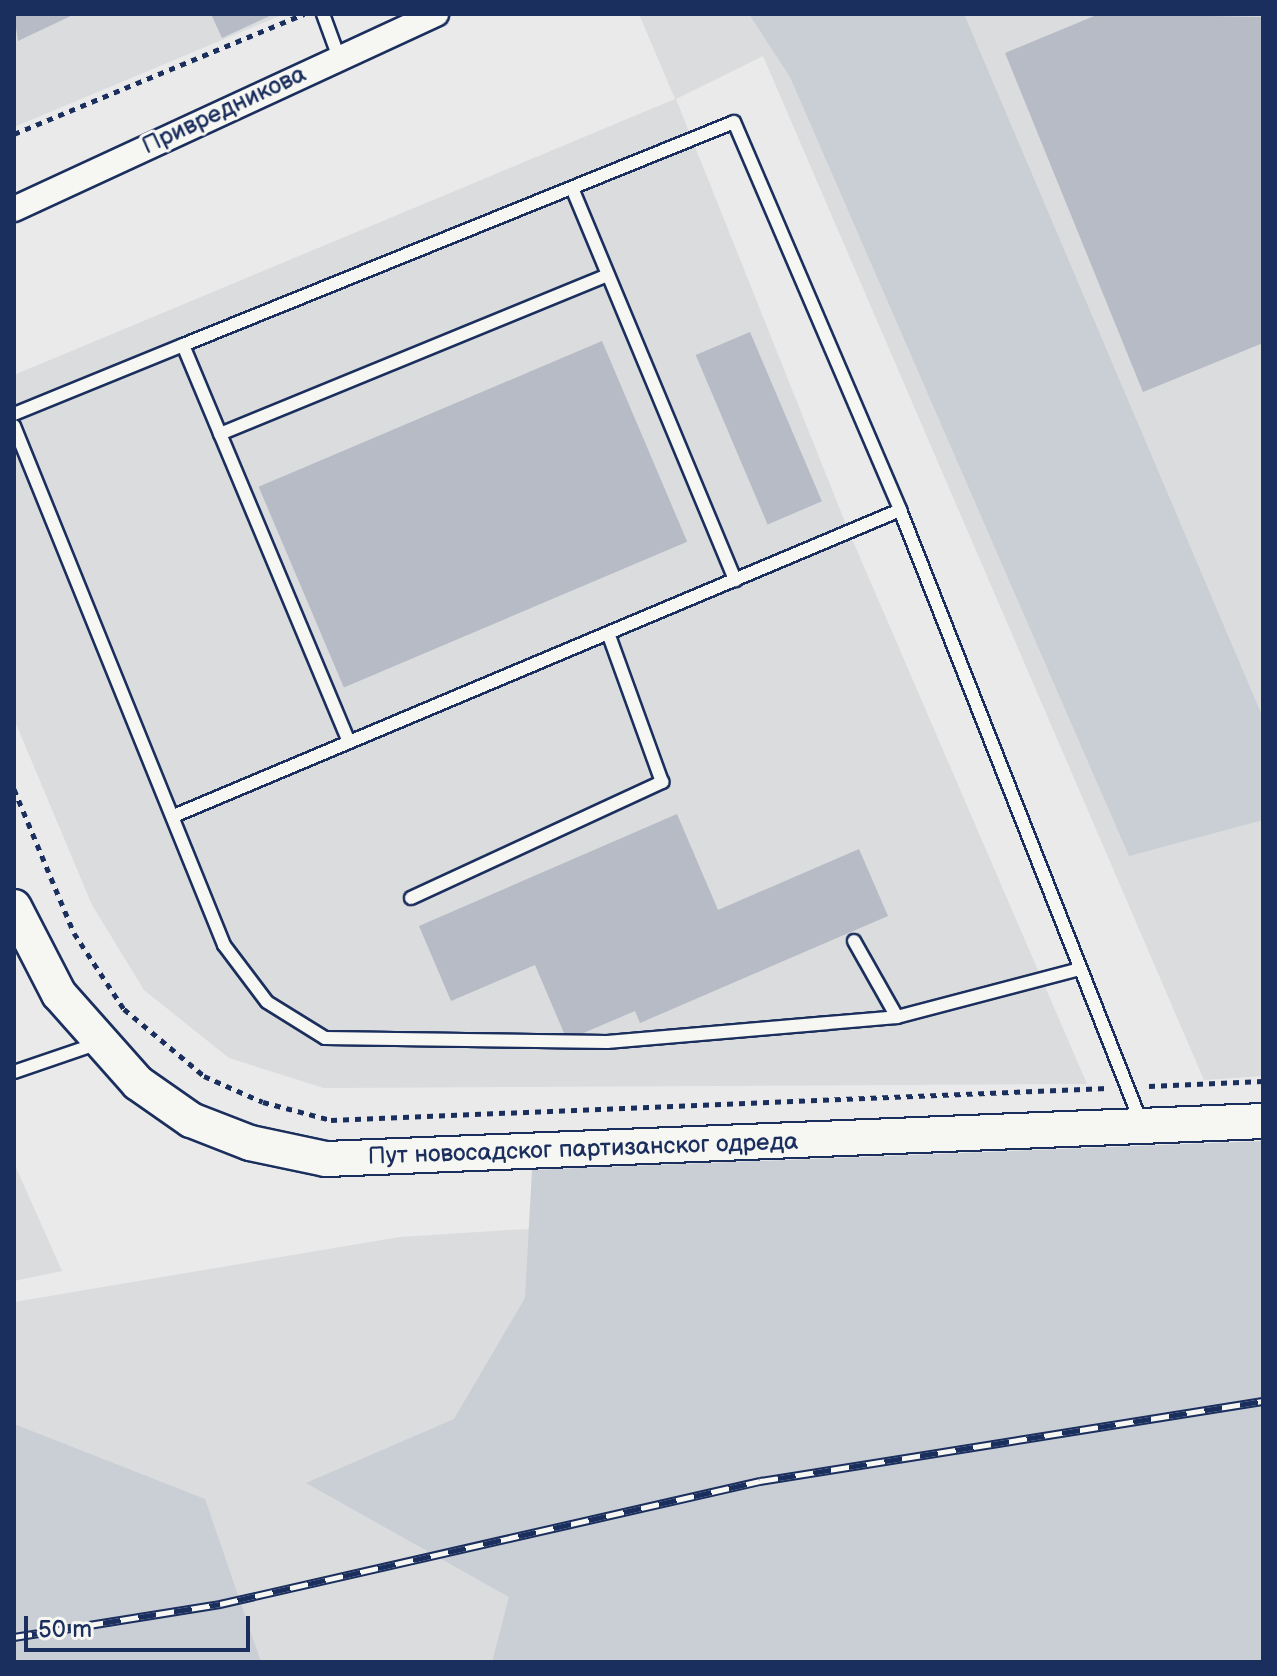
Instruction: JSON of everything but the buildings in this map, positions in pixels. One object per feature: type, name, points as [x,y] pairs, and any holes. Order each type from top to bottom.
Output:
[{"type":"street","name":"Привредникова","points":[[14,209],[338,55],[436,14]]},
{"type":"street","name":"Пут новосадског партизанског одреда","points":[[14,907],[59,994],[96,1044],[191,1120],[250,1143],[326,1159],[1263,1121]]},
{"type":"lane","points":[[323,14],[338,55]]},
{"type":"lane","points":[[14,414],[734,122],[900,510],[1076,970],[1142,1125]]},
{"type":"lane","points":[[572,188],[735,580]]},
{"type":"lane","points":[[220,434],[608,275]]},
{"type":"lane","points":[[183,345],[349,742]]},
{"type":"lane","points":[[14,426],[245,981],[325,1038],[607,1042],[897,1017],[1076,970]]},
{"type":"lane","points":[[176,815],[900,510]]},
{"type":"lane","points":[[411,898],[662,782],[608,633]]},
{"type":"lane","points":[[854,941],[897,1017]]},
{"type":"lane","points":[[14,1072],[96,1044]]},
{"type":"path","points":[[14,134],[304,14]]},
{"type":"shaded area","points":[[14,14],[284,14],[14,127]]},
{"type":"shaded area","points":[[639,14],[1263,14],[1263,1076],[1204,1080],[763,56],[676,99],[849,532],[1087,1084],[324,1088],[229,1058],[144,990],[92,905],[14,719],[14,375],[675,99]]},
{"type":"shaded area","points":[[749,14],[964,14],[1263,718],[1263,820],[1129,856],[790,77]]},
{"type":"shaded area","points":[[1263,1141],[1263,1662],[492,1662],[509,1597],[306,1483],[454,1419],[525,1298],[532,1170]]},
{"type":"shaded area","points":[[14,1163],[62,1271],[14,1281]]},
{"type":"shaded area","points":[[1263,1183],[1263,1662],[14,1662],[14,1302],[400,1237]]},
{"type":"shaded area","points":[[14,1424],[205,1499],[261,1662],[14,1662]]},
{"type":"railway","points":[[14,1637],[220,1604],[760,1481],[1263,1401]]}]
